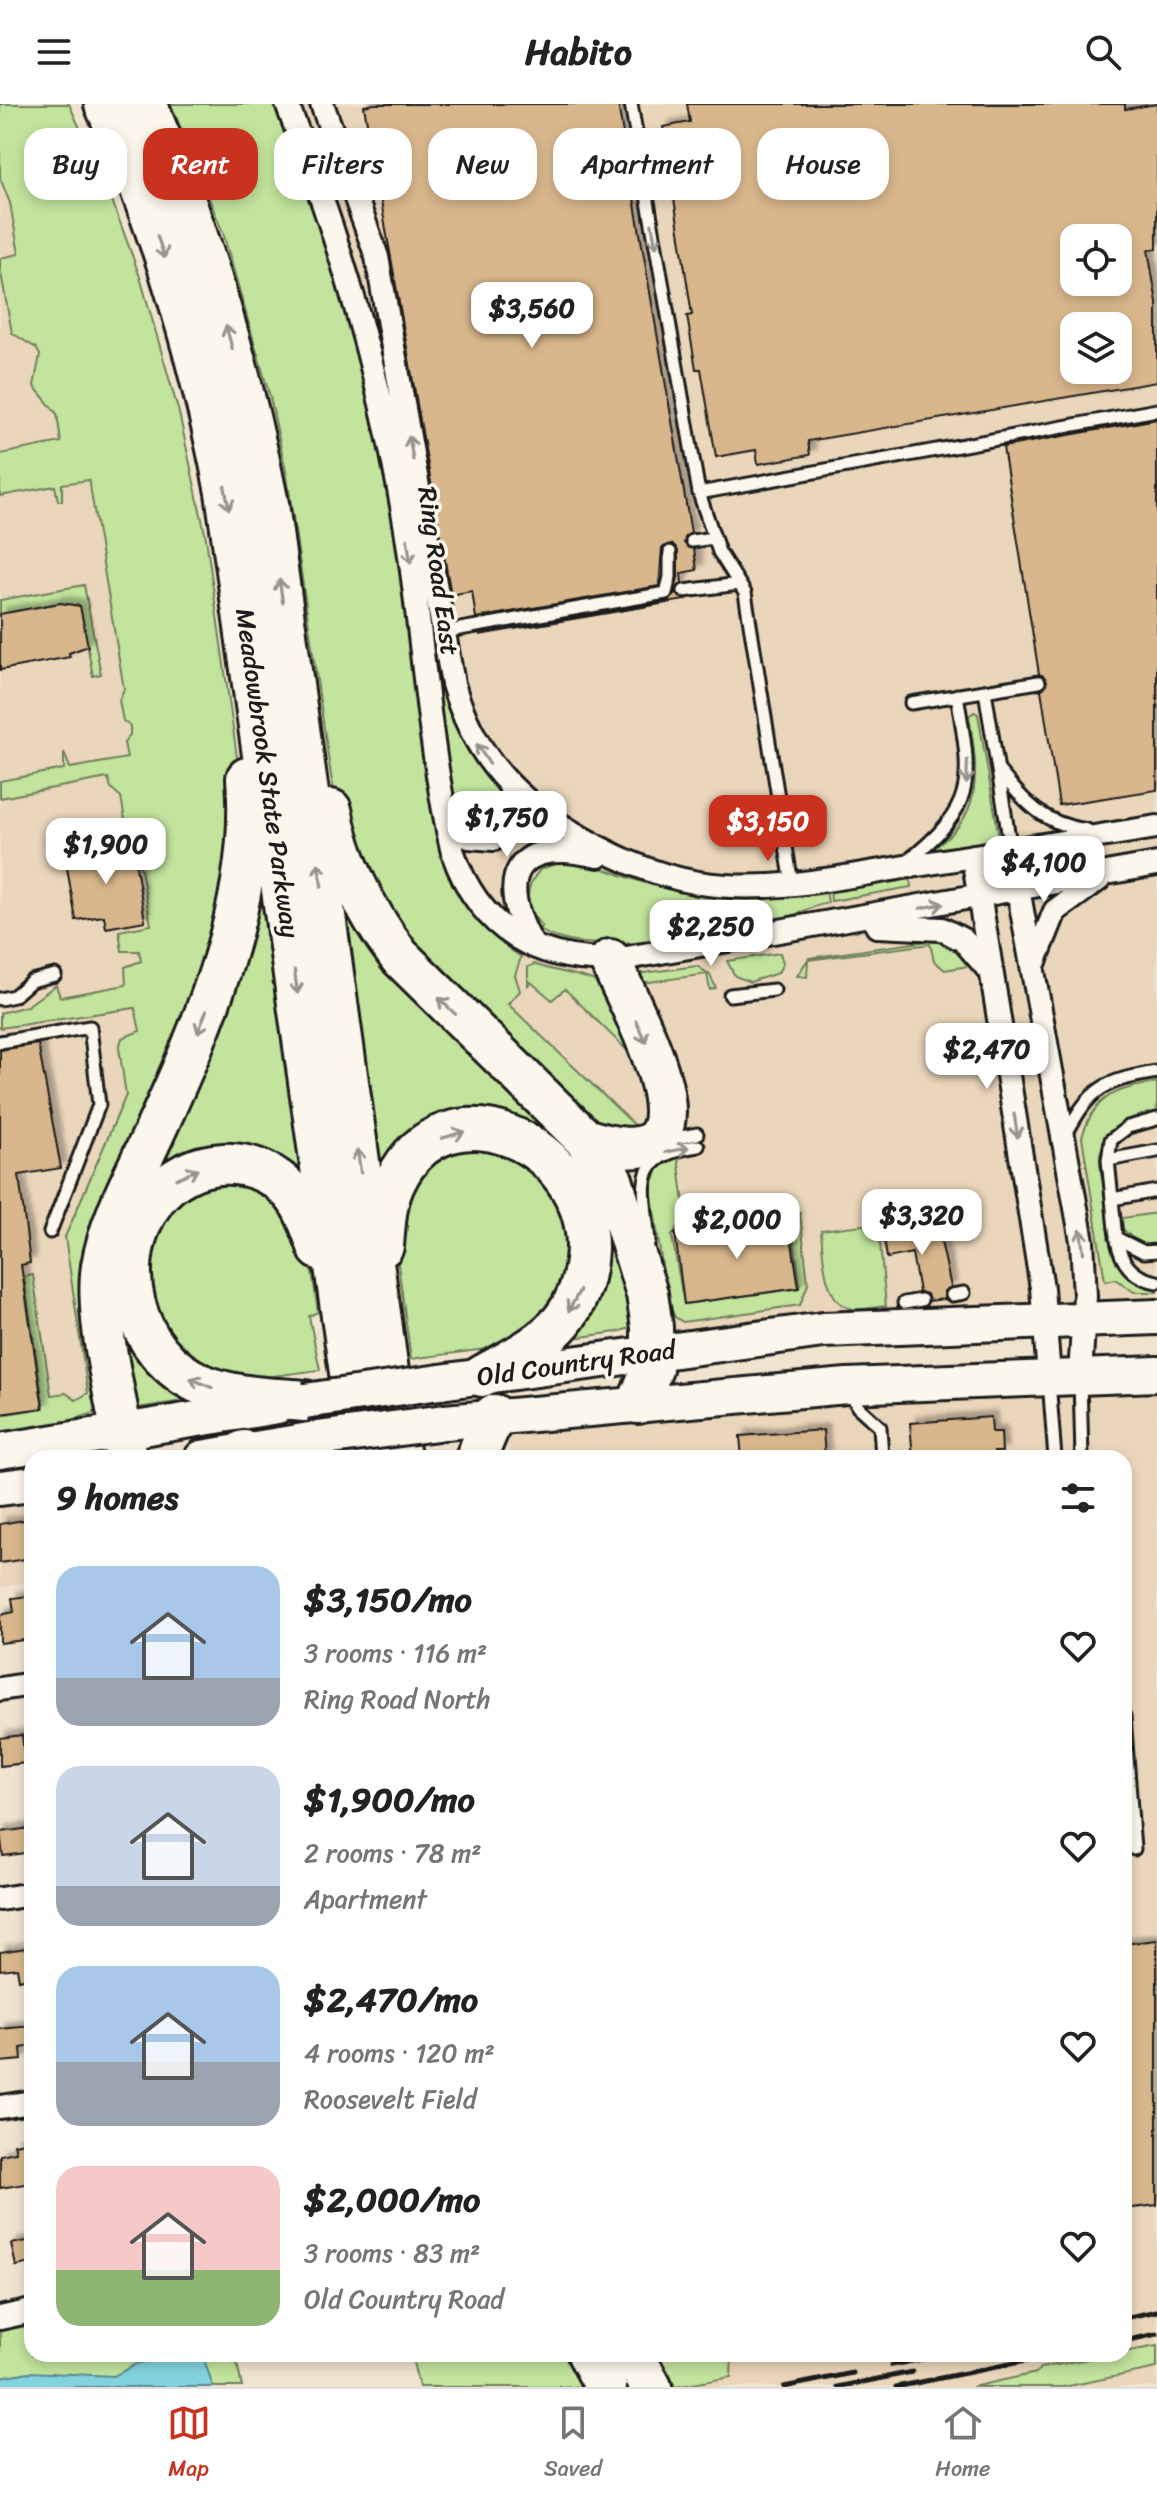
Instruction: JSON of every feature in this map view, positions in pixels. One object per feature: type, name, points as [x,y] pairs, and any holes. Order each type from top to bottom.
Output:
[{"type":"highway","points":[[85,104],[134,173]]},
{"type":"highway","name":"Meadowbrook State Parkway","points":[[105,104],[134,173],[174,287],[205,394],[233,525],[361,1450]]},
{"type":"highway","name":"Meadowbrook State Parkway","points":[[146,104],[190,215],[240,374],[268,504],[399,1450]]},
{"type":"highway","points":[[124,1445],[101,1295],[102,1270],[115,1220],[210,1004],[232,931],[248,835],[245,755],[252,655]]},
{"type":"highway","points":[[292,668],[324,761],[338,838],[356,886],[376,925],[426,986],[585,1139],[618,1194],[647,1294],[654,1352],[652,1369],[638,1403]]},
{"type":"highway","points":[[585,1139],[623,1150],[651,1143],[667,1115],[665,1088],[610,960]]},
{"type":"highway","points":[[378,1293],[389,1199],[401,1171],[416,1154],[446,1136],[470,1131],[505,1134],[538,1150],[566,1177],[581,1206],[587,1239],[584,1275],[575,1300],[555,1329],[530,1348],[482,1376]]},
{"type":"highway","points":[[305,1401],[221,1391],[180,1373],[162,1356],[142,1327],[132,1294],[134,1249],[144,1216],[163,1190],[186,1173],[230,1163],[264,1171],[289,1189],[305,1212],[340,1308]]},
{"type":"highway","points":[[479,1450],[494,1415]]},
{"type":"highway","points":[[592,2362],[606,2387]]},
{"type":"highway","points":[[637,2362],[651,2387]]},
{"type":"main road","name":"Old Country Road","points":[[50,1450],[124,1445],[305,1401],[854,1327],[1157,1317]]},
{"type":"main road","points":[[714,1396],[719,1370],[749,1340]]},
{"type":"main road","name":"Old Country Road","points":[[265,1450],[310,1440],[494,1415],[714,1396],[847,1386],[1157,1374]]},
{"type":"main road","name":"Old Country Road","points":[[0,1451],[24,1451]]},
{"type":"main road","points":[[0,1488],[24,1485]]},
{"type":"street","name":"Ring Road East","points":[[287,104],[336,235],[387,427],[406,529],[446,820],[453,853],[472,897],[493,921],[533,946],[569,958],[610,960],[828,925]]},
{"type":"street","name":"Ring Road East","points":[[322,104],[371,233],[394,316],[442,632],[463,716],[487,761],[511,788],[551,819],[634,865]]},
{"type":"street","points":[[358,310],[394,316]]},
{"type":"street","points":[[446,820],[469,837],[494,839],[510,824],[511,788]]},
{"type":"street","points":[[533,946],[517,916],[513,897],[515,879],[530,857],[560,848],[701,883],[751,887],[792,884],[1157,827]]},
{"type":"street","points":[[1011,850],[1082,1241],[1085,1319],[1065,1376]]},
{"type":"street","points":[[973,856],[1046,1320],[1065,1376]]},
{"type":"street","points":[[828,925],[1157,864]]},
{"type":"street","points":[[1033,967],[1055,911],[1108,872]]},
{"type":"street","points":[[828,925],[942,929],[963,940],[991,972]]},
{"type":"street","points":[[0,1689],[24,1685]]},
{"type":"street","points":[[0,1899],[24,1895]]},
{"type":"street","points":[[0,2107],[24,2103]]},
{"type":"street","points":[[0,2318],[24,2313]]},
{"type":"lane","points":[[631,104],[699,493],[714,538],[745,593],[792,884]]},
{"type":"lane","points":[[699,493],[1157,410]]},
{"type":"lane","points":[[692,541],[714,538]]},
{"type":"lane","points":[[442,632],[666,593],[670,577],[670,552]]},
{"type":"lane","points":[[684,591],[739,584]]},
{"type":"lane","points":[[911,703],[1039,682]]},
{"type":"lane","points":[[985,691],[1011,850]]},
{"type":"lane","points":[[899,868],[941,833],[965,793],[968,760],[957,695]]},
{"type":"lane","points":[[998,770],[1023,801],[1053,823],[1116,833]]},
{"type":"lane","points":[[0,999],[14,996],[31,981],[55,975]]},
{"type":"lane","points":[[730,995],[774,990]]},
{"type":"lane","points":[[0,1042],[90,1027],[99,1105],[50,1232]]},
{"type":"lane","points":[[1065,1137],[1080,1109],[1098,1087],[1116,1079],[1157,1072]]},
{"type":"lane","points":[[1157,1119],[1128,1127],[1111,1140],[1108,1160],[1118,1252],[1128,1268],[1141,1279],[1157,1282]]},
{"type":"lane","points":[[647,1294],[648,1170],[661,1154],[698,1140],[651,1143]]},
{"type":"lane","points":[[1108,1160],[1157,1151]]},
{"type":"lane","points":[[1112,1199],[1157,1191]]},
{"type":"lane","points":[[1116,1238],[1144,1252],[1157,1251]]},
{"type":"lane","points":[[904,1303],[921,1300]]},
{"type":"lane","points":[[1056,1450],[1065,1376]]},
{"type":"lane","points":[[1065,1376],[1080,1450]]},
{"type":"lane","points":[[847,1386],[858,1407],[880,1427],[881,1450]]},
{"type":"lane","points":[[1132,1822],[1134,1849]]},
{"type":"shaded area","points":[[287,104],[1157,104],[1157,1317],[654,1352],[652,1327],[449,934],[394,463],[316,200],[412,200],[412,128],[294,128]]},
{"type":"shaded area","points":[[0,162],[97,467],[176,997],[68,1239],[98,1435],[0,1451]]},
{"type":"shaded area","points":[[1157,1374],[1157,2387],[684,2387],[723,2362],[1132,2362],[1132,1450],[509,1450],[506,1414]]},
{"type":"shaded area","points":[[24,1485],[24,1582],[0,1587],[0,1488]]},
{"type":"green space","points":[[0,104],[69,104],[80,128],[24,128],[24,200],[112,200],[140,277],[179,413],[206,538],[239,771],[241,816],[177,1061],[101,1411],[58,1424],[0,1432],[0,1415],[44,1408],[24,1277],[33,1275],[51,1395],[66,1393],[76,1400],[88,1393],[65,1237],[126,1095],[119,1048],[122,1038],[140,1031],[135,1008],[0,1028],[0,1013],[27,1006],[56,985],[60,997],[126,985],[125,967],[141,961],[139,951],[122,951],[119,931],[151,925],[133,825],[126,825],[121,797],[111,788],[108,778],[0,798],[0,781],[64,769],[64,752],[70,768],[127,758],[124,743],[130,735],[130,726],[123,721],[119,700],[124,689],[89,480],[62,484],[62,501],[58,501],[55,486],[0,496],[0,454],[61,442],[57,414],[34,386],[40,355],[36,348],[12,333],[0,258],[19,254],[10,203],[0,178]]},
{"type":"green space","points":[[171,104],[276,104],[285,128],[274,128],[274,200],[312,200],[375,413],[401,551],[438,831],[450,872],[465,904],[475,917],[487,931],[521,957],[515,975],[520,991],[508,1004],[644,1134],[615,1145],[444,993],[344,837],[331,776],[287,476],[270,397],[223,233],[210,200],[258,200],[258,128],[181,128]]},
{"type":"green space","points":[[84,585],[101,674],[93,676],[80,606],[59,603],[0,614],[0,600]]},
{"type":"green space","points":[[432,656],[466,743],[503,801],[499,816],[481,827],[476,828],[457,817],[454,807]]},
{"type":"green space","points":[[974,712],[978,714],[1000,843],[911,860],[952,834],[964,819],[975,783],[969,716]]},
{"type":"green space","points":[[576,857],[608,871],[669,889],[728,897],[826,891],[828,903],[781,919],[656,941],[621,944],[560,939],[539,929],[542,926],[529,905],[529,890],[541,869]]},
{"type":"green space","points":[[260,873],[310,1189],[287,1179],[144,1176]]},
{"type":"green space","points":[[910,876],[911,887],[831,901],[830,889]]},
{"type":"green space","points":[[338,889],[579,1149],[623,1246],[624,1297],[630,1297],[634,1327],[559,1340],[603,1220],[507,1129],[384,1171],[374,1145]]},
{"type":"green space","points":[[928,941],[951,948],[968,966],[945,970],[934,961],[930,944],[808,960],[807,977],[797,976],[809,958]]},
{"type":"green space","points":[[780,953],[783,963],[778,973],[750,982],[735,976],[727,961]]},
{"type":"green space","points":[[534,964],[588,978],[607,989],[636,1033],[661,1100],[660,1104],[653,1100],[658,1095],[647,1084],[642,1088],[638,1082],[647,1070],[565,989],[552,1000],[531,982],[528,985],[528,967]]},
{"type":"green space","points":[[697,966],[710,975],[716,988],[710,990],[707,974],[642,983],[636,974]]},
{"type":"green space","points":[[1157,1082],[1157,1112],[1139,1117],[1114,1131],[1100,1155],[1109,1214],[1125,1271],[1135,1280],[1157,1288],[1157,1292],[1134,1292],[1116,1279],[1105,1281],[1082,1137],[1094,1111],[1109,1096]]},
{"type":"green space","points":[[507,1146],[572,1204],[563,1310],[493,1348],[411,1359],[394,1235],[406,1188],[449,1147]]},
{"type":"green space","points":[[678,1157],[687,1227],[677,1228],[672,1236],[684,1304],[796,1289],[800,1284],[790,1213],[800,1212],[808,1284],[800,1305],[683,1322],[675,1317],[667,1301],[651,1188],[659,1167]]},
{"type":"green space","points":[[200,1180],[265,1185],[307,1236],[318,1312],[309,1316],[320,1370],[241,1380],[162,1346],[144,1256],[153,1224]]},
{"type":"green space","points":[[1157,1213],[1157,1245],[1139,1245],[1123,1229],[1122,1218]]},
{"type":"green space","points":[[878,1223],[886,1306],[853,1309],[843,1305],[830,1288],[821,1230]]},
{"type":"green space","points":[[138,1347],[190,1400],[130,1409],[122,1351]]},
{"type":"green space","points":[[24,2323],[24,2362],[237,2362],[242,2387],[0,2387],[0,2328]]},
{"type":"green space","points":[[1157,2346],[1157,2368],[1064,2387],[972,2387],[1072,2362],[1132,2362],[1132,2351]]},
{"type":"green space","points":[[413,2362],[571,2362],[584,2387],[419,2387]]},
{"type":"green space","points":[[659,2362],[732,2362],[731,2377],[676,2387]]},
{"type":"water","points":[[205,2362],[213,2387],[0,2387],[0,2377],[29,2372],[114,2376],[136,2364]]},
{"type":"building","points":[[618,104],[622,128],[553,128],[553,200],[634,200],[691,533],[684,543],[694,549],[697,570],[681,573],[682,583],[676,593],[685,600],[479,635],[668,601],[674,596],[678,577],[678,551],[671,544],[662,548],[659,586],[476,618],[472,591],[451,595],[381,200],[412,200],[412,128],[368,128],[364,106]]},
{"type":"building","points":[[687,104],[1125,104],[1125,109],[1157,104],[1157,249],[1148,250],[1157,303],[1157,382],[808,441],[810,455],[758,464],[756,450],[716,457],[701,369],[696,369],[687,316],[692,315],[674,200],[741,200],[741,128],[663,127],[690,122]]},
{"type":"building","points":[[1157,419],[1157,790],[1059,805],[1041,690],[1047,681],[1039,674],[1003,447]]},
{"type":"building","points":[[60,603],[80,606],[88,646],[69,653],[70,657],[0,670],[0,614]]},
{"type":"building","points":[[106,836],[111,858],[134,854],[145,921],[106,928],[104,916],[76,920],[66,862],[91,858],[87,840]]},
{"type":"building","points":[[38,1044],[61,1168],[19,1175],[30,1263],[21,1265],[43,1408],[0,1414],[0,1050]]},
{"type":"building","points":[[788,1217],[799,1288],[684,1304],[675,1233]]},
{"type":"building","points":[[937,1223],[951,1287],[944,1291],[944,1299],[929,1301],[927,1294],[919,1292],[912,1253],[887,1258],[883,1233]]},
{"type":"building","points":[[991,1417],[992,1432],[1001,1432],[1002,1450],[912,1450],[910,1423]]},
{"type":"building","points":[[823,1430],[824,1450],[741,1450],[740,1436]]},
{"type":"building","points":[[24,1520],[24,1559],[0,1563],[0,1524]]},
{"type":"building","points":[[24,1597],[24,1640],[0,1643],[0,1615],[14,1612],[12,1598]]},
{"type":"building","points":[[22,1735],[24,1763],[0,1766],[0,1738]]},
{"type":"building","points":[[24,1829],[24,1853],[3,1856],[0,1832]]},
{"type":"building","points":[[1157,1940],[1157,2205],[1132,2208],[1132,1943]]},
{"type":"building","points":[[24,1948],[24,1979],[19,1980],[17,1968],[0,1970],[0,1952]]},
{"type":"building","points":[[24,2027],[22,2060],[0,2062],[0,2029]]},
{"type":"building","points":[[24,2142],[24,2184],[0,2188],[0,2155],[16,2152],[14,2144]]},
{"type":"building","points":[[24,2242],[24,2264],[16,2266],[11,2244]]},
{"type":"railway","points":[[1132,2316],[1157,2311]]},
{"type":"railway","points":[[1132,2339],[1157,2334]]},
{"type":"railway","points":[[892,2365],[907,2362]]},
{"type":"railway","points":[[896,2387],[1020,2362]]},
{"type":"railway","points":[[838,2387],[912,2372]]},
{"type":"railway","points":[[784,2387],[853,2373]]}]
